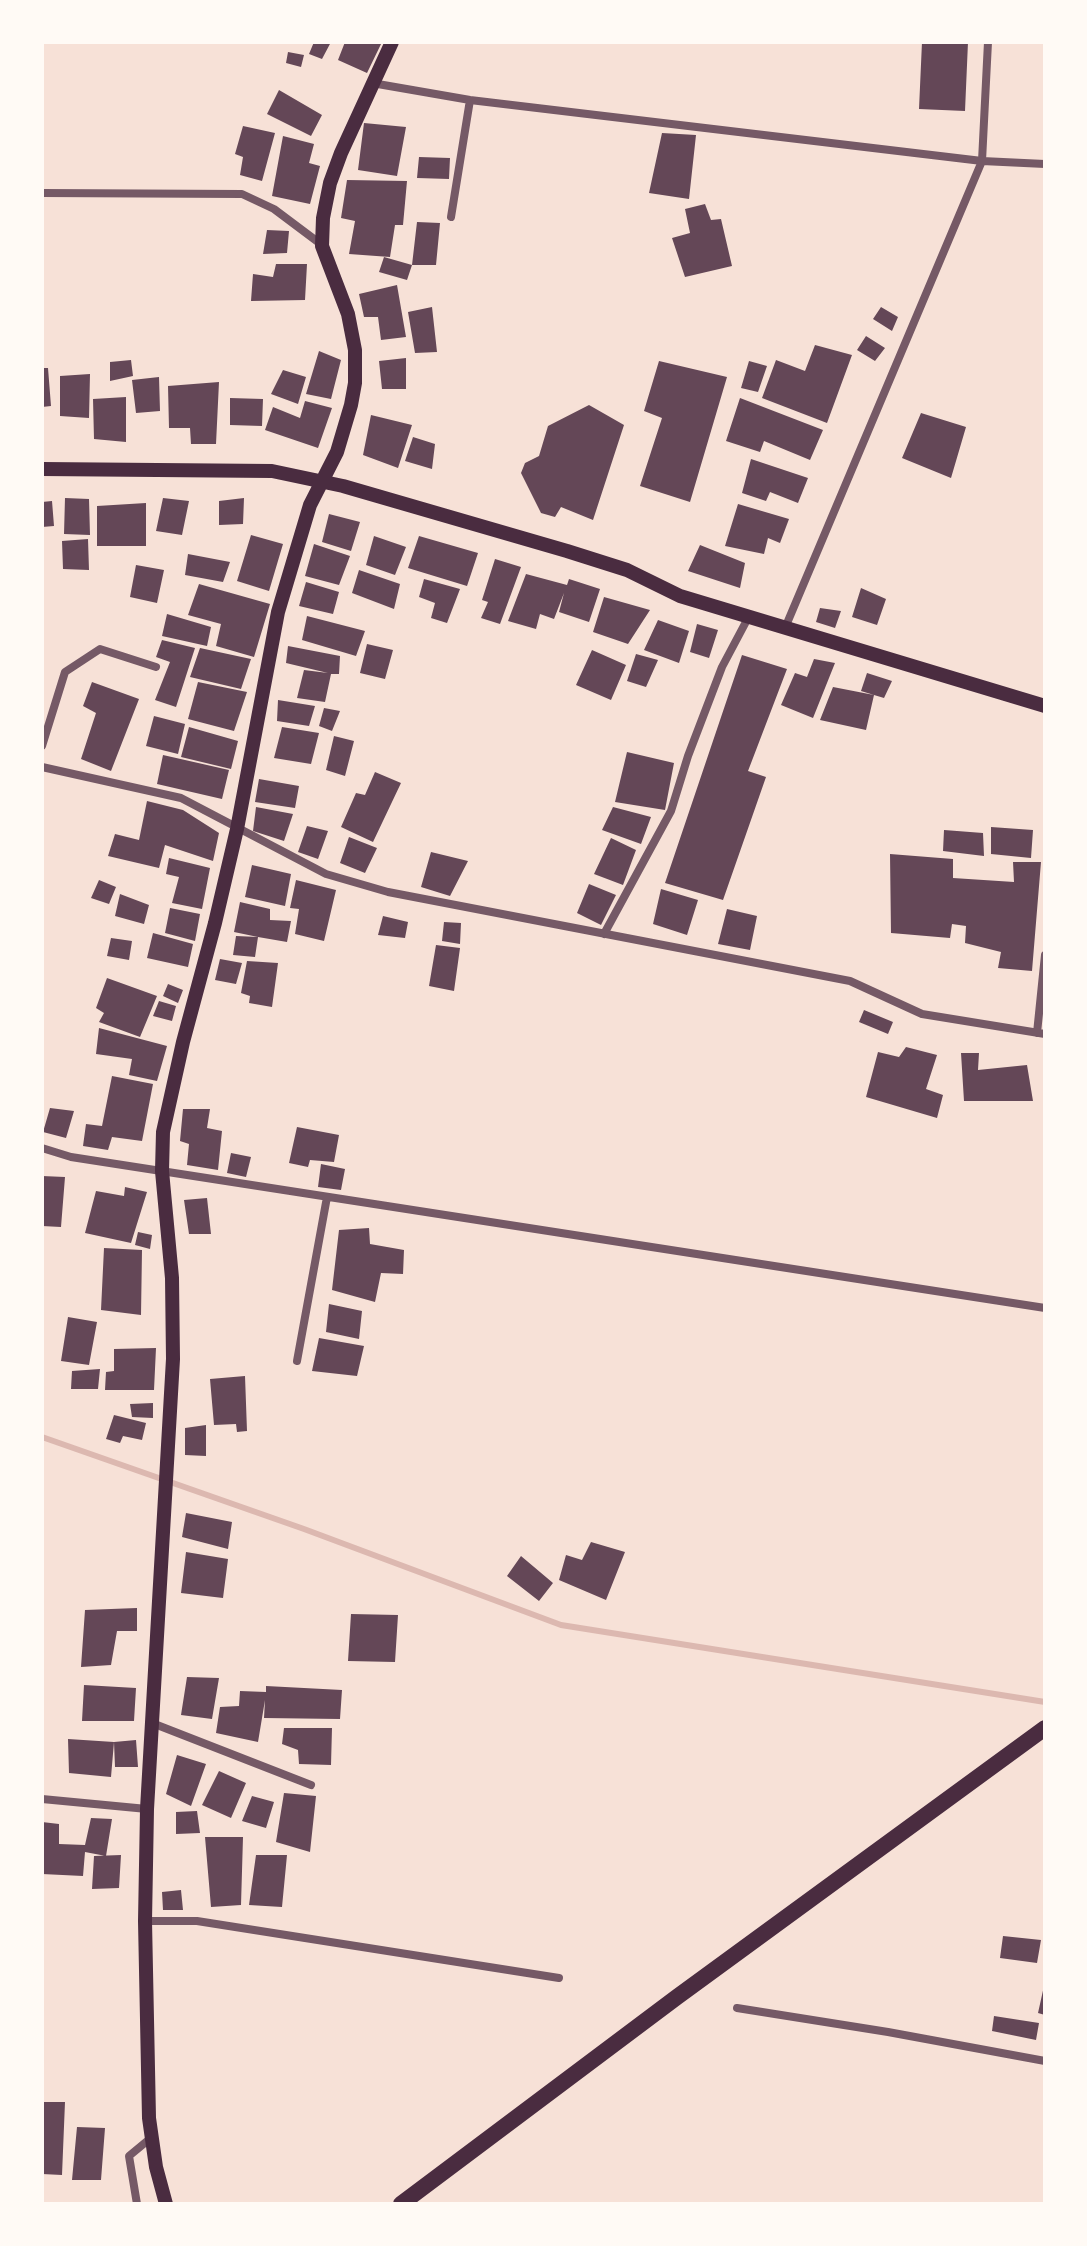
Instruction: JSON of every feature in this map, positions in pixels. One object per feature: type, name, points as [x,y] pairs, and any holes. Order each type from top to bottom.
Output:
[{"type":"highway","points":[[401,2204],[677,1997],[1045,1728]]},
{"type":"main road","points":[[166,2204],[152,2137],[145,1921],[147,1809],[173,1359],[172,1278],[162,1171],[163,1132],[237,829],[278,612],[310,505],[337,452],[355,383],[355,350],[348,314],[322,246],[323,218],[330,183],[392,42]]},
{"type":"main road","points":[[42,469],[272,471],[343,486],[597,560],[627,570],[680,596],[1045,706]]},
{"type":"street","points":[[785,629],[982,161],[988,42]]},
{"type":"street","points":[[372,83],[470,100],[982,161],[1045,164]]},
{"type":"street","points":[[451,217],[470,100]]},
{"type":"street","points":[[42,193],[242,194],[274,209],[322,246]]},
{"type":"street","points":[[604,934],[671,811],[722,667],[748,618]]},
{"type":"street","points":[[42,746],[65,672],[100,649],[156,667]]},
{"type":"street","points":[[42,767],[181,798],[326,874],[388,892],[850,981],[922,1014],[1041,1033],[1045,955]]},
{"type":"street","points":[[42,1148],[71,1157],[1045,1308]]},
{"type":"street","points":[[297,1361],[327,1197]]},
{"type":"street","points":[[152,1723],[311,1785]]},
{"type":"street","points":[[42,1799],[147,1809]]},
{"type":"street","points":[[145,1921],[197,1921],[559,1978]]},
{"type":"street","points":[[737,2008],[1045,2061]]},
{"type":"street","points":[[137,2204],[129,2156],[152,2137]]},
{"type":"building","points":[[314,42],[331,42],[322,59],[309,54]]},
{"type":"building","points":[[345,42],[382,42],[367,73],[338,60]]},
{"type":"building","points":[[922,42],[968,42],[965,111],[919,109]]},
{"type":"building","points":[[288,52],[304,55],[301,67],[286,63]]},
{"type":"building","points":[[279,90],[322,115],[311,136],[267,114]]},
{"type":"building","points":[[364,123],[406,127],[397,176],[358,170]]},
{"type":"building","points":[[243,126],[275,133],[262,181],[240,175],[243,157],[235,154]]},
{"type":"building","points":[[662,133],[696,135],[689,199],[649,193]]},
{"type":"building","points":[[283,136],[314,144],[309,163],[320,166],[310,204],[272,196]]},
{"type":"building","points":[[419,157],[450,158],[449,179],[417,178]]},
{"type":"building","points":[[347,180],[407,181],[403,225],[395,225],[390,257],[349,254],[355,221],[341,218]]},
{"type":"building","points":[[705,204],[711,220],[721,219],[732,266],[685,277],[672,238],[690,233],[685,209]]},
{"type":"building","points":[[417,222],[440,223],[436,265],[412,265]]},
{"type":"building","points":[[267,230],[289,231],[287,253],[263,254]]},
{"type":"building","points":[[384,257],[412,265],[407,280],[379,272]]},
{"type":"building","points":[[276,264],[307,264],[305,300],[251,301],[253,274],[273,277]]},
{"type":"building","points":[[397,285],[406,337],[381,340],[378,317],[364,317],[359,294]]},
{"type":"building","points":[[432,307],[437,352],[415,353],[408,312]]},
{"type":"building","points":[[881,307],[898,317],[892,331],[873,319]]},
{"type":"building","points":[[866,336],[885,348],[875,361],[857,350]]},
{"type":"building","points":[[815,345],[852,355],[827,423],[762,398],[776,360],[805,371]]},
{"type":"building","points":[[319,351],[341,360],[331,399],[306,394]]},
{"type":"building","points":[[406,358],[406,389],[382,389],[379,361]]},
{"type":"building","points":[[131,360],[133,376],[110,381],[110,362]]},
{"type":"building","points":[[659,361],[727,377],[690,502],[640,486],[662,418],[644,411]]},
{"type":"building","points":[[749,361],[767,366],[758,392],[741,388]]},
{"type":"building","points":[[42,368],[48,368],[51,406],[42,407]]},
{"type":"building","points":[[283,370],[306,377],[298,404],[271,394]]},
{"type":"building","points":[[90,374],[89,418],[60,416],[60,376]]},
{"type":"building","points":[[159,377],[160,411],[136,413],[132,380]]},
{"type":"building","points":[[219,382],[216,444],[191,444],[190,428],[169,428],[168,386]]},
{"type":"building","points":[[126,397],[126,442],[94,439],[93,399]]},
{"type":"building","points":[[230,398],[263,399],[262,426],[230,425]]},
{"type":"building","points":[[740,398],[823,430],[810,460],[764,441],[760,452],[726,441]]},
{"type":"building","points":[[305,401],[332,408],[318,448],[265,430],[273,407],[300,418]]},
{"type":"building","points":[[589,405],[624,425],[593,520],[561,507],[555,517],[541,513],[521,473],[525,463],[539,456],[548,426]]},
{"type":"building","points":[[921,413],[966,427],[951,478],[902,458]]},
{"type":"building","points":[[371,415],[412,425],[398,468],[363,455]]},
{"type":"building","points":[[413,437],[435,444],[432,469],[405,461]]},
{"type":"building","points":[[751,459],[808,478],[798,503],[770,492],[766,501],[742,493]]},
{"type":"building","points":[[65,498],[89,499],[90,535],[64,534]]},
{"type":"building","points":[[163,498],[189,501],[182,535],[156,531]]},
{"type":"building","points":[[244,498],[243,524],[219,525],[219,501]]},
{"type":"building","points":[[52,501],[54,526],[42,527],[42,502]]},
{"type":"building","points":[[146,503],[146,546],[97,546],[97,506]]},
{"type":"building","points":[[738,504],[789,519],[780,543],[768,538],[764,554],[725,546]]},
{"type":"building","points":[[329,514],[360,522],[351,551],[322,542]]},
{"type":"building","points":[[251,535],[283,544],[269,591],[237,581]]},
{"type":"building","points":[[374,536],[406,547],[395,575],[366,565]]},
{"type":"building","points":[[419,536],[478,553],[467,586],[408,568]]},
{"type":"building","points":[[88,539],[89,570],[63,569],[62,541]]},
{"type":"building","points":[[314,544],[350,556],[339,585],[305,576]]},
{"type":"building","points":[[700,545],[745,563],[740,588],[688,571]]},
{"type":"building","points":[[188,554],[230,562],[223,582],[185,575]]},
{"type":"building","points":[[495,559],[521,567],[500,624],[481,618],[488,602],[482,600]]},
{"type":"building","points":[[136,565],[164,570],[157,603],[130,597]]},
{"type":"building","points":[[359,570],[400,584],[394,609],[352,593]]},
{"type":"building","points":[[526,574],[567,585],[569,579],[600,589],[589,622],[559,612],[564,593],[554,619],[540,614],[536,629],[508,621]]},
{"type":"building","points":[[424,579],[460,589],[447,623],[431,618],[435,603],[419,597]]},
{"type":"building","points":[[306,582],[339,592],[333,614],[299,606]]},
{"type":"building","points":[[199,584],[270,604],[254,657],[216,646],[221,624],[188,615]]},
{"type":"building","points":[[861,588],[886,599],[877,625],[852,617]]},
{"type":"building","points":[[604,597],[650,610],[628,644],[593,632]]},
{"type":"building","points":[[820,608],[841,611],[835,628],[816,622]]},
{"type":"building","points":[[167,614],[211,627],[207,646],[162,636]]},
{"type":"building","points":[[307,616],[365,631],[356,656],[302,640]]},
{"type":"building","points":[[658,620],[689,631],[679,663],[644,650]]},
{"type":"building","points":[[697,624],[718,630],[709,658],[690,652]]},
{"type":"building","points":[[162,640],[195,648],[176,707],[155,700],[170,662],[156,657]]},
{"type":"building","points":[[367,644],[393,650],[385,679],[360,673]]},
{"type":"building","points":[[288,646],[340,656],[339,674],[331,674],[325,702],[297,698],[304,670],[328,673],[286,663]]},
{"type":"building","points":[[200,648],[251,659],[241,689],[190,677]]},
{"type":"building","points":[[592,650],[626,665],[611,700],[576,685]]},
{"type":"building","points":[[636,654],[658,660],[646,687],[627,681]]},
{"type":"building","points":[[742,655],[787,669],[748,771],[766,777],[723,900],[665,883]]},
{"type":"building","points":[[814,659],[835,663],[813,718],[781,705],[795,673],[807,677]]},
{"type":"building","points":[[867,673],[892,681],[884,698],[861,691]]},
{"type":"building","points":[[92,682],[139,699],[111,771],[81,759],[96,713],[83,706]]},
{"type":"building","points":[[198,682],[247,692],[234,731],[188,719]]},
{"type":"building","points":[[833,687],[874,695],[866,730],[820,720]]},
{"type":"building","points":[[278,700],[315,706],[309,726],[277,721]]},
{"type":"building","points":[[324,708],[340,711],[332,731],[319,726]]},
{"type":"building","points":[[154,716],[185,724],[178,754],[146,746]]},
{"type":"building","points":[[189,727],[238,741],[231,769],[181,757]]},
{"type":"building","points":[[282,727],[319,733],[311,764],[274,758]]},
{"type":"building","points":[[334,736],[354,741],[345,776],[326,770]]},
{"type":"building","points":[[627,752],[674,763],[665,810],[615,802]]},
{"type":"building","points":[[163,755],[229,770],[222,799],[157,784]]},
{"type":"building","points":[[375,772],[401,783],[373,842],[341,827],[356,793],[365,795]]},
{"type":"building","points":[[259,779],[299,786],[295,808],[255,802]]},
{"type":"building","points":[[147,801],[183,810],[219,833],[213,861],[165,845],[159,868],[108,856],[115,834],[139,840]]},
{"type":"building","points":[[256,807],[293,814],[284,841],[253,831]]},
{"type":"building","points":[[613,807],[651,817],[641,844],[602,830]]},
{"type":"building","points":[[307,826],[328,831],[318,859],[298,852]]},
{"type":"building","points":[[991,827],[1033,830],[1031,858],[991,854]]},
{"type":"building","points":[[944,830],[983,833],[984,856],[943,851]]},
{"type":"building","points":[[349,837],[377,848],[365,873],[340,863]]},
{"type":"building","points":[[611,838],[636,850],[623,885],[594,874]]},
{"type":"building","points":[[431,852],[468,861],[450,896],[421,887]]},
{"type":"building","points":[[890,854],[953,859],[953,878],[1014,882],[1013,862],[1041,862],[1032,971],[998,968],[1001,952],[965,943],[966,926],[952,924],[950,938],[891,933]]},
{"type":"building","points":[[169,858],[210,868],[202,909],[172,903],[179,877],[166,874]]},
{"type":"building","points":[[252,865],[291,874],[285,906],[245,897]]},
{"type":"building","points":[[99,880],[116,887],[109,904],[91,898]]},
{"type":"building","points":[[296,880],[336,890],[324,941],[295,934],[299,909],[290,908]]},
{"type":"building","points":[[589,884],[616,895],[601,925],[577,913]]},
{"type":"building","points":[[661,889],[698,900],[687,935],[653,924]]},
{"type":"building","points":[[120,894],[149,905],[144,924],[115,916]]},
{"type":"building","points":[[240,902],[270,909],[270,920],[291,921],[287,942],[234,932]]},
{"type":"building","points":[[170,908],[200,914],[195,941],[165,933]]},
{"type":"building","points":[[727,909],[757,916],[750,950],[718,944]]},
{"type":"building","points":[[383,916],[408,922],[405,938],[378,935]]},
{"type":"building","points":[[444,922],[461,923],[460,944],[442,941]]},
{"type":"building","points":[[153,933],[193,944],[188,967],[147,958]]},
{"type":"building","points":[[236,936],[258,937],[255,957],[233,955]]},
{"type":"building","points":[[111,938],[132,941],[129,960],[107,956]]},
{"type":"building","points":[[436,945],[460,948],[454,991],[429,986]]},
{"type":"building","points":[[220,959],[242,963],[236,984],[215,980]]},
{"type":"building","points":[[247,961],[278,963],[272,1007],[249,1003],[250,996],[241,993]]},
{"type":"building","points":[[107,978],[157,996],[140,1037],[99,1022],[104,1013],[96,1008]]},
{"type":"building","points":[[168,984],[183,990],[178,1003],[163,996]]},
{"type":"building","points":[[159,1001],[176,1006],[172,1021],[153,1016]]},
{"type":"building","points":[[864,1010],[893,1022],[888,1034],[859,1022]]},
{"type":"building","points":[[99,1028],[167,1046],[157,1081],[129,1075],[132,1059],[96,1054]]},
{"type":"building","points":[[906,1047],[937,1055],[926,1089],[943,1095],[937,1118],[866,1097],[878,1052],[899,1057]]},
{"type":"building","points":[[961,1053],[979,1053],[978,1070],[1027,1065],[1033,1101],[964,1101]]},
{"type":"building","points":[[112,1076],[153,1084],[142,1141],[112,1137],[108,1150],[83,1146],[86,1124],[102,1126]]},
{"type":"building","points":[[50,1108],[74,1111],[66,1138],[43,1132]]},
{"type":"building","points":[[183,1109],[210,1109],[207,1128],[222,1131],[218,1170],[187,1165],[189,1144],[180,1141]]},
{"type":"building","points":[[297,1127],[339,1135],[334,1162],[310,1160],[308,1167],[289,1163]]},
{"type":"building","points":[[231,1153],[251,1157],[246,1177],[227,1173]]},
{"type":"building","points":[[321,1164],[345,1169],[341,1190],[318,1187]]},
{"type":"building","points":[[42,1176],[65,1177],[61,1227],[42,1226]]},
{"type":"building","points":[[125,1187],[147,1192],[131,1243],[85,1233],[96,1191],[124,1196]]},
{"type":"building","points":[[207,1198],[211,1234],[189,1234],[184,1200]]},
{"type":"building","points":[[369,1228],[370,1244],[404,1250],[403,1274],[381,1273],[375,1302],[332,1290],[339,1230]]},
{"type":"building","points":[[138,1232],[152,1235],[150,1249],[135,1245]]},
{"type":"building","points":[[104,1248],[142,1250],[141,1315],[101,1310]]},
{"type":"building","points":[[329,1304],[362,1311],[359,1339],[326,1332]]},
{"type":"building","points":[[68,1317],[97,1322],[89,1365],[61,1361]]},
{"type":"building","points":[[319,1338],[364,1346],[357,1376],[312,1371]]},
{"type":"building","points":[[156,1348],[154,1390],[105,1390],[106,1372],[114,1371],[114,1349]]},
{"type":"building","points":[[100,1369],[98,1389],[71,1389],[72,1371]]},
{"type":"building","points":[[245,1376],[247,1431],[237,1432],[236,1424],[214,1425],[210,1379]]},
{"type":"building","points":[[153,1403],[153,1418],[132,1417],[130,1404]]},
{"type":"building","points":[[114,1415],[146,1423],[142,1440],[123,1436],[120,1443],[106,1439]]},
{"type":"building","points":[[206,1425],[206,1456],[185,1455],[185,1428]]},
{"type":"building","points":[[186,1513],[232,1522],[228,1549],[182,1537]]},
{"type":"building","points":[[591,1542],[625,1552],[606,1600],[559,1580],[566,1555],[582,1560]]},
{"type":"building","points":[[186,1552],[228,1559],[223,1598],[181,1593]]},
{"type":"building","points":[[521,1556],[553,1583],[539,1601],[507,1576]]},
{"type":"building","points":[[137,1608],[137,1631],[117,1631],[111,1665],[81,1667],[85,1610]]},
{"type":"building","points":[[351,1614],[398,1615],[395,1662],[348,1661]]},
{"type":"building","points":[[187,1677],[219,1678],[212,1719],[181,1715]]},
{"type":"building","points":[[84,1685],[136,1688],[134,1721],[82,1721]]},
{"type":"building","points":[[266,1686],[342,1690],[340,1719],[264,1718],[265,1700],[258,1742],[216,1733],[220,1707],[239,1706],[240,1691],[266,1692]]},
{"type":"building","points":[[284,1728],[332,1728],[331,1765],[299,1764],[298,1750],[282,1744]]},
{"type":"building","points":[[68,1739],[114,1742],[111,1777],[69,1773]]},
{"type":"building","points":[[136,1740],[138,1767],[115,1767],[114,1742]]},
{"type":"building","points":[[177,1755],[206,1764],[191,1806],[166,1794]]},
{"type":"building","points":[[219,1771],[246,1783],[231,1818],[202,1805]]},
{"type":"building","points":[[284,1793],[316,1796],[310,1852],[276,1842]]},
{"type":"building","points":[[252,1796],[274,1802],[266,1828],[242,1821]]},
{"type":"building","points":[[197,1811],[200,1833],[176,1834],[176,1812]]},
{"type":"building","points":[[91,1818],[112,1819],[106,1856],[85,1852],[83,1876],[42,1874],[42,1822],[59,1824],[59,1844],[85,1845]]},
{"type":"building","points":[[205,1837],[243,1837],[241,1905],[211,1907]]},
{"type":"building","points":[[121,1855],[119,1888],[92,1889],[94,1856]]},
{"type":"building","points":[[256,1855],[287,1855],[282,1907],[249,1905]]},
{"type":"building","points":[[181,1890],[183,1910],[163,1910],[162,1892]]},
{"type":"building","points":[[1003,1936],[1041,1940],[1037,1963],[1000,1958]]},
{"type":"building","points":[[1045,1986],[1045,2015],[1038,2013]]},
{"type":"building","points":[[994,2016],[1039,2023],[1036,2040],[992,2031]]},
{"type":"building","points":[[42,2102],[65,2102],[62,2175],[42,2174]]},
{"type":"building","points":[[77,2127],[105,2128],[101,2180],[72,2180]]},
{"type":"waterway","points":[[42,1437],[304,1529],[561,1625],[1045,1702]]}]
